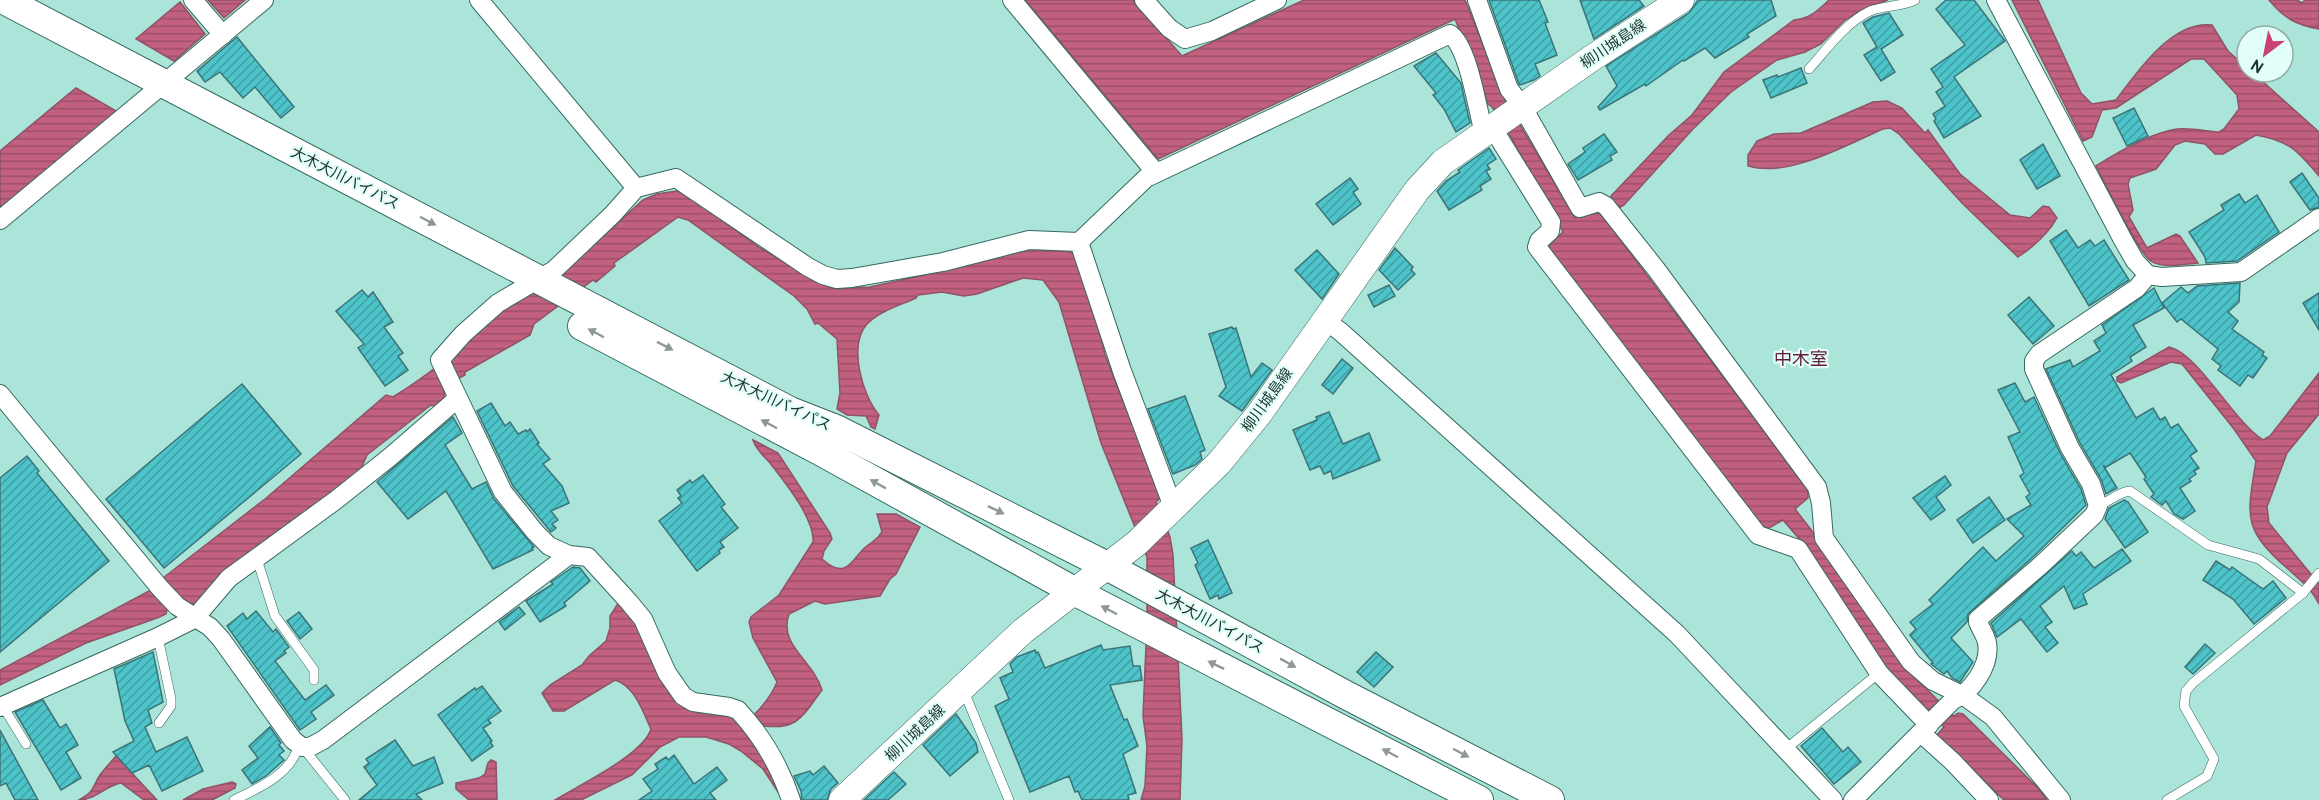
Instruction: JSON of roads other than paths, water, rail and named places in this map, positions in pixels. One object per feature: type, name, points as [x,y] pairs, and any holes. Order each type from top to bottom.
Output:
[{"type":"highway","name":"大木大川バイパス","points":[[4,0],[156,90],[567,307],[828,440],[943,484],[1107,566],[1346,695],[1550,800]]},
{"type":"highway","name":"大木大川バイパス","points":[[0,19],[156,90]]},
{"type":"highway","name":"大木大川バイパス","points":[[828,440],[929,512],[1185,650],[1337,725],[1479,800]]},
{"type":"main road","name":"柳川城島線","points":[[850,798],[1023,631],[1137,543],[1219,463],[1259,414],[1428,176],[1443,162],[1503,119],[1681,0]]},
{"type":"street","points":[[193,0],[223,35]]},
{"type":"street","points":[[0,220],[264,0]]},
{"type":"street","points":[[478,0],[636,188]]},
{"type":"street","points":[[1012,0],[1155,173]]},
{"type":"street","points":[[1144,0],[1168,28],[1185,39],[1212,31],[1277,0]]},
{"type":"street","points":[[1477,0],[1509,89],[1503,119],[1551,222],[1550,231],[1539,241],[1537,247],[1758,535],[1798,549],[1879,673],[1953,762],[1989,800]]},
{"type":"street","points":[[1996,0],[2123,240],[2135,261],[2148,275],[2162,277],[2241,272],[2319,218]]},
{"type":"street","points":[[791,800],[784,779],[773,758],[744,716],[738,710],[729,707],[693,702],[683,696],[667,673],[643,619],[588,557],[569,555],[549,546],[502,492],[440,360],[463,334],[498,303],[554,270],[613,214],[636,188],[676,178],[808,267],[837,279],[885,274],[1029,240],[1079,242],[1146,178],[1450,34],[1457,39],[1471,77],[1503,119],[1580,208],[1599,202],[1606,206],[1656,269],[1817,487],[1824,538],[1911,662],[1933,681],[1964,696],[1993,717],[2061,800]]},
{"type":"street","points":[[1079,242],[1170,510]]},
{"type":"street","points":[[1853,800],[1953,700],[1964,696],[1981,672],[1985,663],[1987,644],[1977,622],[1978,619],[2094,515],[2098,506],[2091,484],[2070,448],[2034,369],[2034,361],[2039,354],[2138,288],[2148,275]]},
{"type":"street","points":[[1324,320],[1341,332],[1677,634],[1833,800]]},
{"type":"street","points":[[0,394],[160,588],[177,606],[194,619],[210,627],[221,639],[293,740],[302,746],[323,740],[569,555]]},
{"type":"street","points":[[1,706],[194,619],[229,578],[390,457],[455,395]]},
{"type":"lane","points":[[1809,69],[1849,25],[1870,12],[1887,6],[1908,4],[1915,0]]},
{"type":"lane","points":[[2098,506],[2123,492],[2130,491],[2208,545],[2259,559],[2303,593]]},
{"type":"lane","points":[[257,559],[275,616],[314,670],[314,680]]},
{"type":"lane","points":[[2167,800],[2207,776],[2214,759],[2184,706],[2186,691],[2303,593],[2319,573]]},
{"type":"lane","points":[[158,637],[171,706],[159,723]]},
{"type":"lane","points":[[1786,748],[1879,673]]},
{"type":"lane","points":[[962,688],[1009,800]]},
{"type":"lane","points":[[1,706],[26,744]]},
{"type":"lane","points":[[234,800],[255,796],[296,756],[302,746],[345,800]]},
{"type":"district","name":"中木室","points":[[1801,359]]}]
